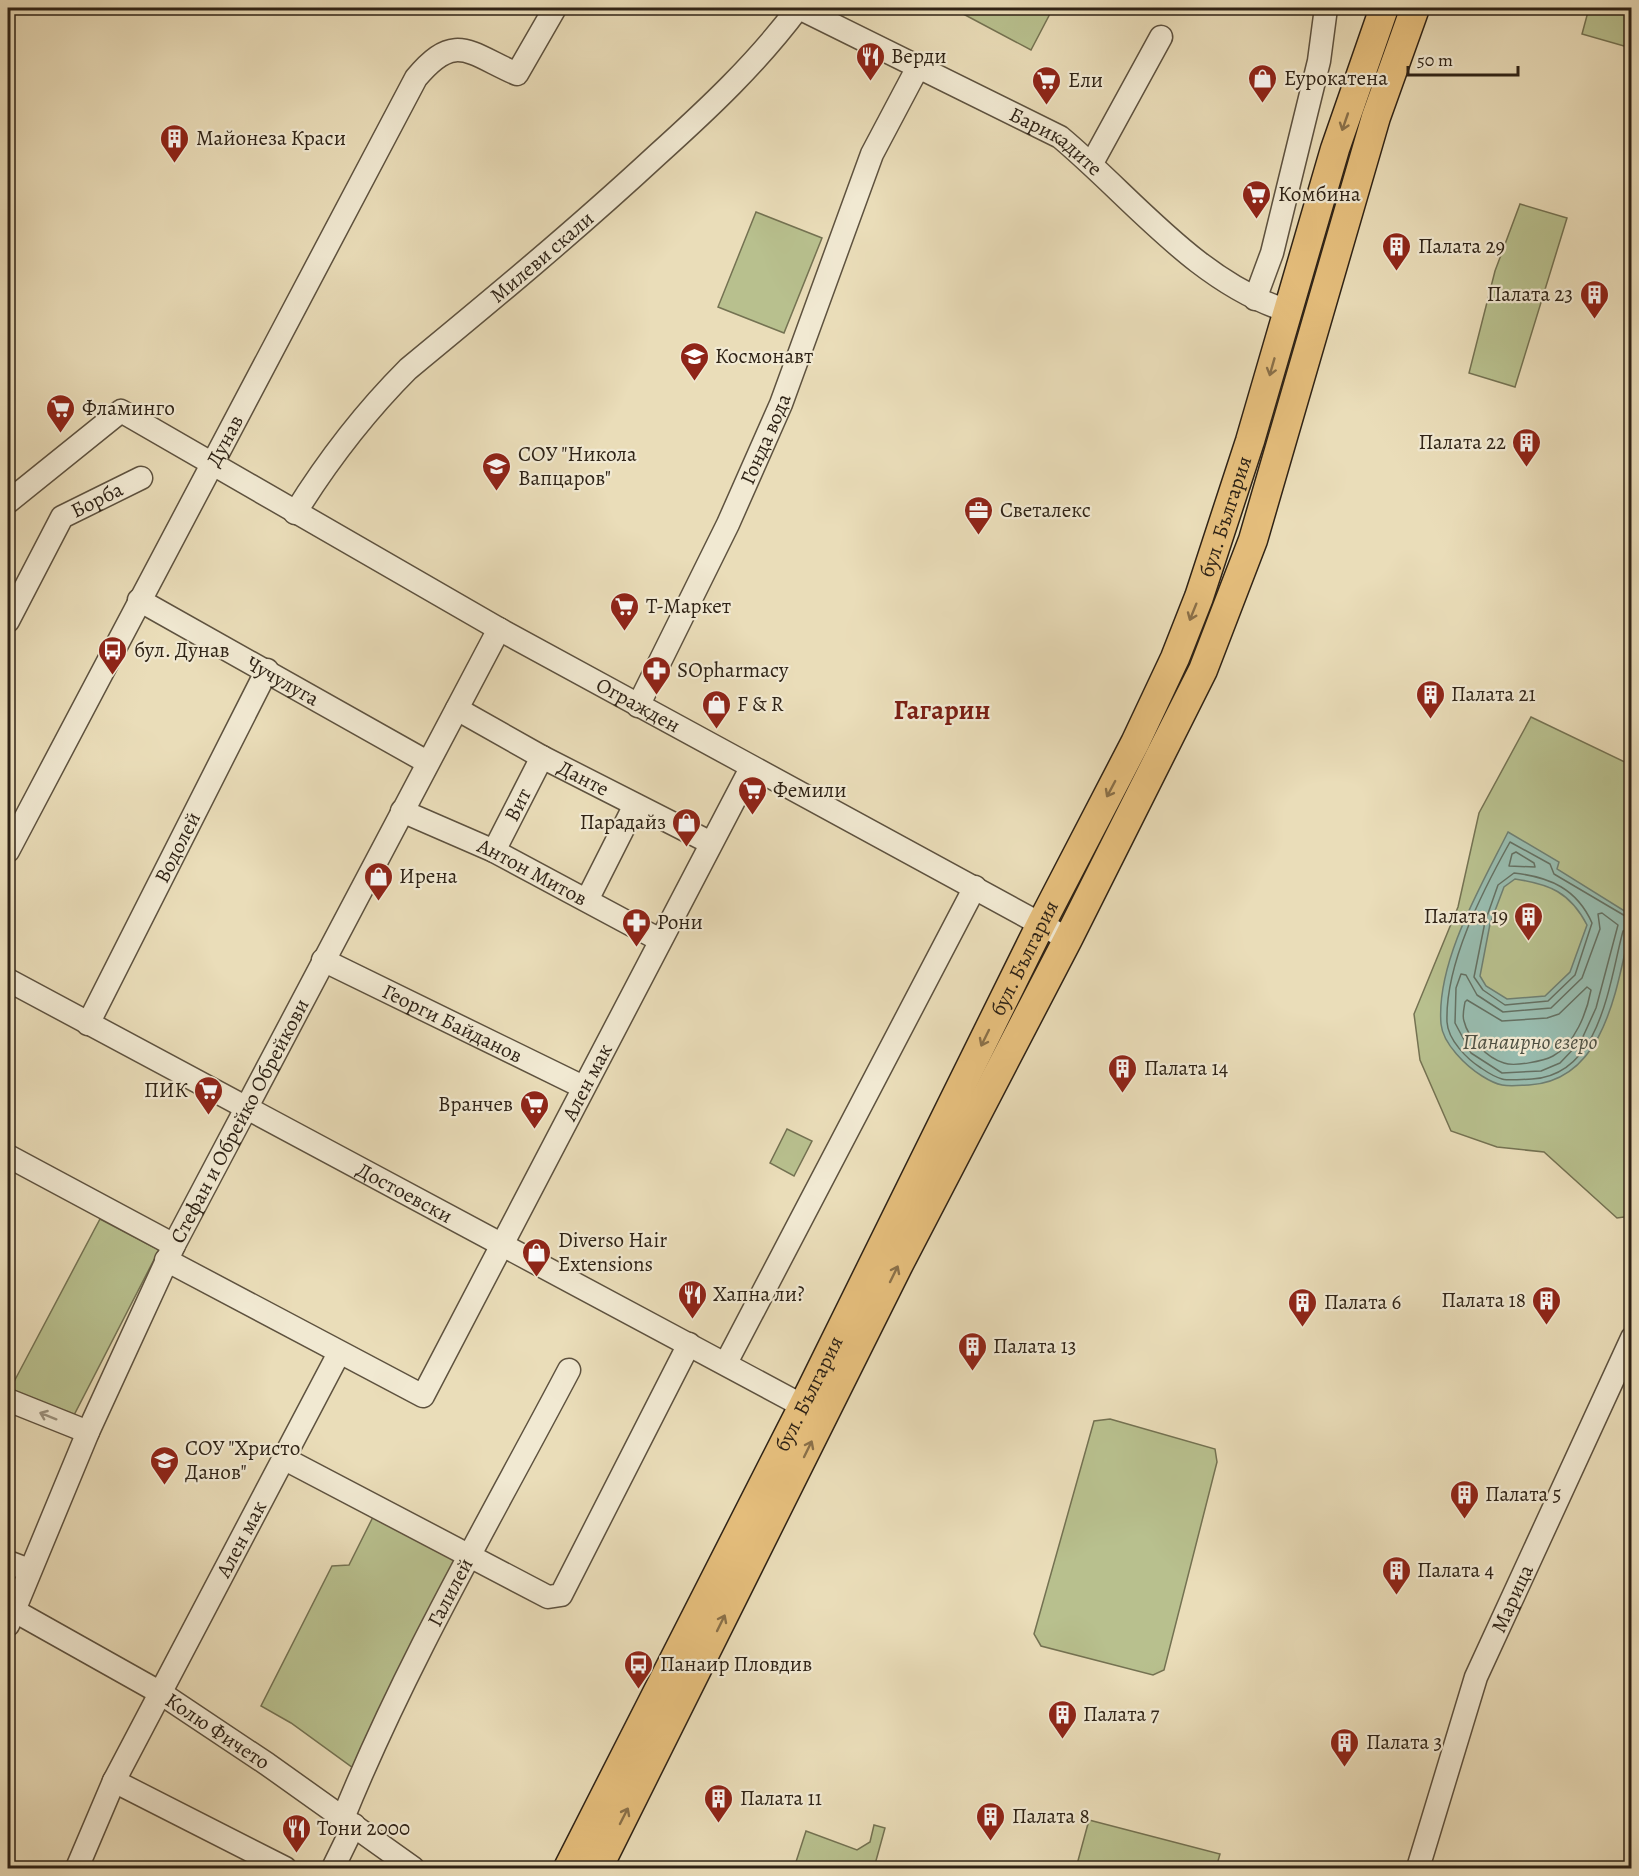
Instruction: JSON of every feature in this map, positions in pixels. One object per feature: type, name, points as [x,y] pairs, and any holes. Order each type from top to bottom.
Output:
[{"type":"main road","name":"бул. България","points":[[568,1869],[802,1406],[1041,924],[1135,743],[1179,648],[1199,597],[1250,441],[1335,149],[1384,8]]},
{"type":"main road","points":[[598,1869],[898,1266],[1068,939],[1203,669],[1227,611],[1252,540],[1376,117],[1415,8]]},
{"type":"street","name":"Дунав","points":[[8,851],[416,78],[431,60],[456,48],[517,74],[555,8]]},
{"type":"street","name":"Барикадите","points":[[799,8],[1060,137],[1092,164],[1153,223],[1225,281],[1254,299],[1288,310]]},
{"type":"street","name":"Милеви скали","points":[[295,513],[328,460],[386,391],[408,369],[569,237],[715,102],[776,38],[799,8]]},
{"type":"street","points":[[1254,299],[1272,253],[1319,61],[1326,8]]},
{"type":"street","points":[[1092,164],[1161,37]]},
{"type":"street","name":"Гонда вода","points":[[638,706],[728,524],[781,404],[872,154],[918,67]]},
{"type":"street","points":[[8,502],[121,411],[210,465]]},
{"type":"street","name":"Огражден","points":[[210,465],[638,706],[1068,939]]},
{"type":"street","name":"Борба","points":[[8,621],[62,517],[141,478]]},
{"type":"street","name":"Чучулуга","points":[[139,600],[427,762]]},
{"type":"street","name":"Стефан и Обрейко Обрейкови","points":[[10,1617],[88,1432],[170,1252],[499,629]]},
{"type":"street","name":"Водолей","points":[[88,1024],[267,670]]},
{"type":"street","name":"Данте","points":[[457,709],[542,757],[711,843]]},
{"type":"street","name":"Вит","points":[[494,851],[542,757]]},
{"type":"street","name":"Ален мак","points":[[77,1869],[114,1781],[159,1692],[285,1459],[339,1353],[423,1396],[751,768]]},
{"type":"street","points":[[587,900],[635,805]]},
{"type":"street","name":"Антон Митов","points":[[402,811],[494,851],[660,940]]},
{"type":"street","points":[[726,1363],[975,887]]},
{"type":"street","name":"Георги Байданов","points":[[323,960],[583,1087]]},
{"type":"street","name":"Достоевски","points":[[8,980],[500,1245],[726,1363],[802,1406]]},
{"type":"street","points":[[8,1156],[339,1353]]},
{"type":"street","name":"Марица","points":[[1418,1869],[1476,1677],[1632,1338]]},
{"type":"street","points":[[285,1459],[548,1597],[556,1598],[561,1594],[689,1344]]},
{"type":"street","name":"Галилей","points":[[333,1869],[349,1822],[363,1769],[405,1681],[569,1370]]},
{"type":"street","points":[[8,1400],[88,1432]]},
{"type":"street","points":[[8,1562],[29,1570]]},
{"type":"street","name":"Колю Фичето","points":[[10,1617],[159,1692],[349,1822],[413,1869]]},
{"type":"street","points":[[114,1781],[285,1869]]},
{"type":"green space","points":[[952,8],[1053,8],[1031,50]]},
{"type":"green space","points":[[1589,8],[1631,8],[1631,48],[1582,34]]},
{"type":"green space","points":[[1520,204],[1567,218],[1515,387],[1469,373],[1495,271]]},
{"type":"green space","points":[[756,212],[822,238],[784,333],[718,307]]},
{"type":"green space","points":[[1531,717],[1631,765],[1631,1216],[1617,1218],[1544,1152],[1497,1147],[1451,1131],[1420,1060],[1414,1014],[1458,907],[1479,813]]},
{"type":"green space","points":[[787,1129],[812,1141],[794,1176],[770,1163]]},
{"type":"green space","points":[[100,1219],[159,1250],[73,1417],[8,1393]]},
{"type":"green space","points":[[1110,1419],[1215,1449],[1217,1462],[1164,1670],[1153,1675],[1041,1646],[1034,1634],[1094,1421]]},
{"type":"green space","points":[[375,1513],[462,1558],[356,1770],[291,1723],[261,1706],[332,1566],[349,1565]]},
{"type":"green space","points":[[1089,1820],[1220,1854],[1216,1868],[1076,1868]]},
{"type":"green space","points":[[874,1825],[885,1828],[874,1868],[794,1868],[806,1831],[857,1850],[870,1842]]},
{"type":"water","name":"Панаирно езеро","points":[[1508,832],[1559,862],[1557,869],[1631,915],[1632,921],[1614,998],[1592,1047],[1576,1066],[1555,1079],[1529,1085],[1509,1086],[1489,1080],[1476,1072],[1451,1047],[1441,1024],[1441,1000],[1453,950],[1462,925]],"holes":[[[1515,879],[1548,887],[1566,897],[1587,925],[1570,972],[1545,996],[1507,999],[1486,986],[1480,976],[1490,924],[1504,887]]]},
{"type":"place","name":"Верди","points":[[870,82]]},
{"type":"place","name":"Еурокатена","points":[[1263,104]]},
{"type":"place","name":"Ели","points":[[1047,106]]},
{"type":"place","name":"Майонеза Краси","points":[[175,164]]},
{"type":"place","name":"Комбина","points":[[1257,220]]},
{"type":"place","name":"Палата 29","points":[[1397,272]]},
{"type":"place","name":"Палата 23","points":[[1594,320]]},
{"type":"place","name":"Космонавт","points":[[694,382]]},
{"type":"place","name":"Фламинго","points":[[61,434]]},
{"type":"place","name":"Палата 22","points":[[1527,468]]},
{"type":"place","name":"СОУ \"Никола Вапцаров\"","points":[[497,492]]},
{"type":"place","name":"Светалекс","points":[[979,536]]},
{"type":"place","name":"Т-Маркет","points":[[625,632]]},
{"type":"place","name":"бул. Дунав","points":[[113,676]]},
{"type":"place","name":"SOpharmacy","points":[[656,696]]},
{"type":"place","name":"Палата 21","points":[[1430,720]]},
{"type":"place","name":"F & R","points":[[716,730]]},
{"type":"place","name":"Фемили","points":[[752,816]]},
{"type":"place","name":"Парадайз","points":[[687,848]]},
{"type":"place","name":"Ирена","points":[[378,902]]},
{"type":"place","name":"Палата 19","points":[[1529,942]]},
{"type":"place","name":"Рони","points":[[636,948]]},
{"type":"place","name":"Палата 14","points":[[1123,1094]]},
{"type":"place","name":"ПИК","points":[[209,1116]]},
{"type":"place","name":"Вранчев","points":[[534,1130]]},
{"type":"place","name":"Diverso Hair Extensions","points":[[537,1278]]},
{"type":"place","name":"Хапна ли?","points":[[692,1320]]},
{"type":"place","name":"Палата 18","points":[[1547,1326]]},
{"type":"place","name":"Палата 6","points":[[1303,1328]]},
{"type":"place","name":"Палата 13","points":[[972,1372]]},
{"type":"place","name":"СОУ \"Христо Данов\"","points":[[164,1486]]},
{"type":"place","name":"Палата 5","points":[[1464,1520]]},
{"type":"place","name":"Палата 4","points":[[1396,1596]]},
{"type":"place","name":"Панаир Пловдив","points":[[639,1690]]},
{"type":"place","name":"Палата 7","points":[[1062,1740]]},
{"type":"place","name":"Палата 3","points":[[1345,1768]]},
{"type":"place","name":"Палата 11","points":[[719,1824]]},
{"type":"place","name":"Палата 8","points":[[991,1842]]},
{"type":"place","name":"Тони 2000","points":[[296,1854]]},
{"type":"district","name":"Гагарин","points":[[942,710]]}]
